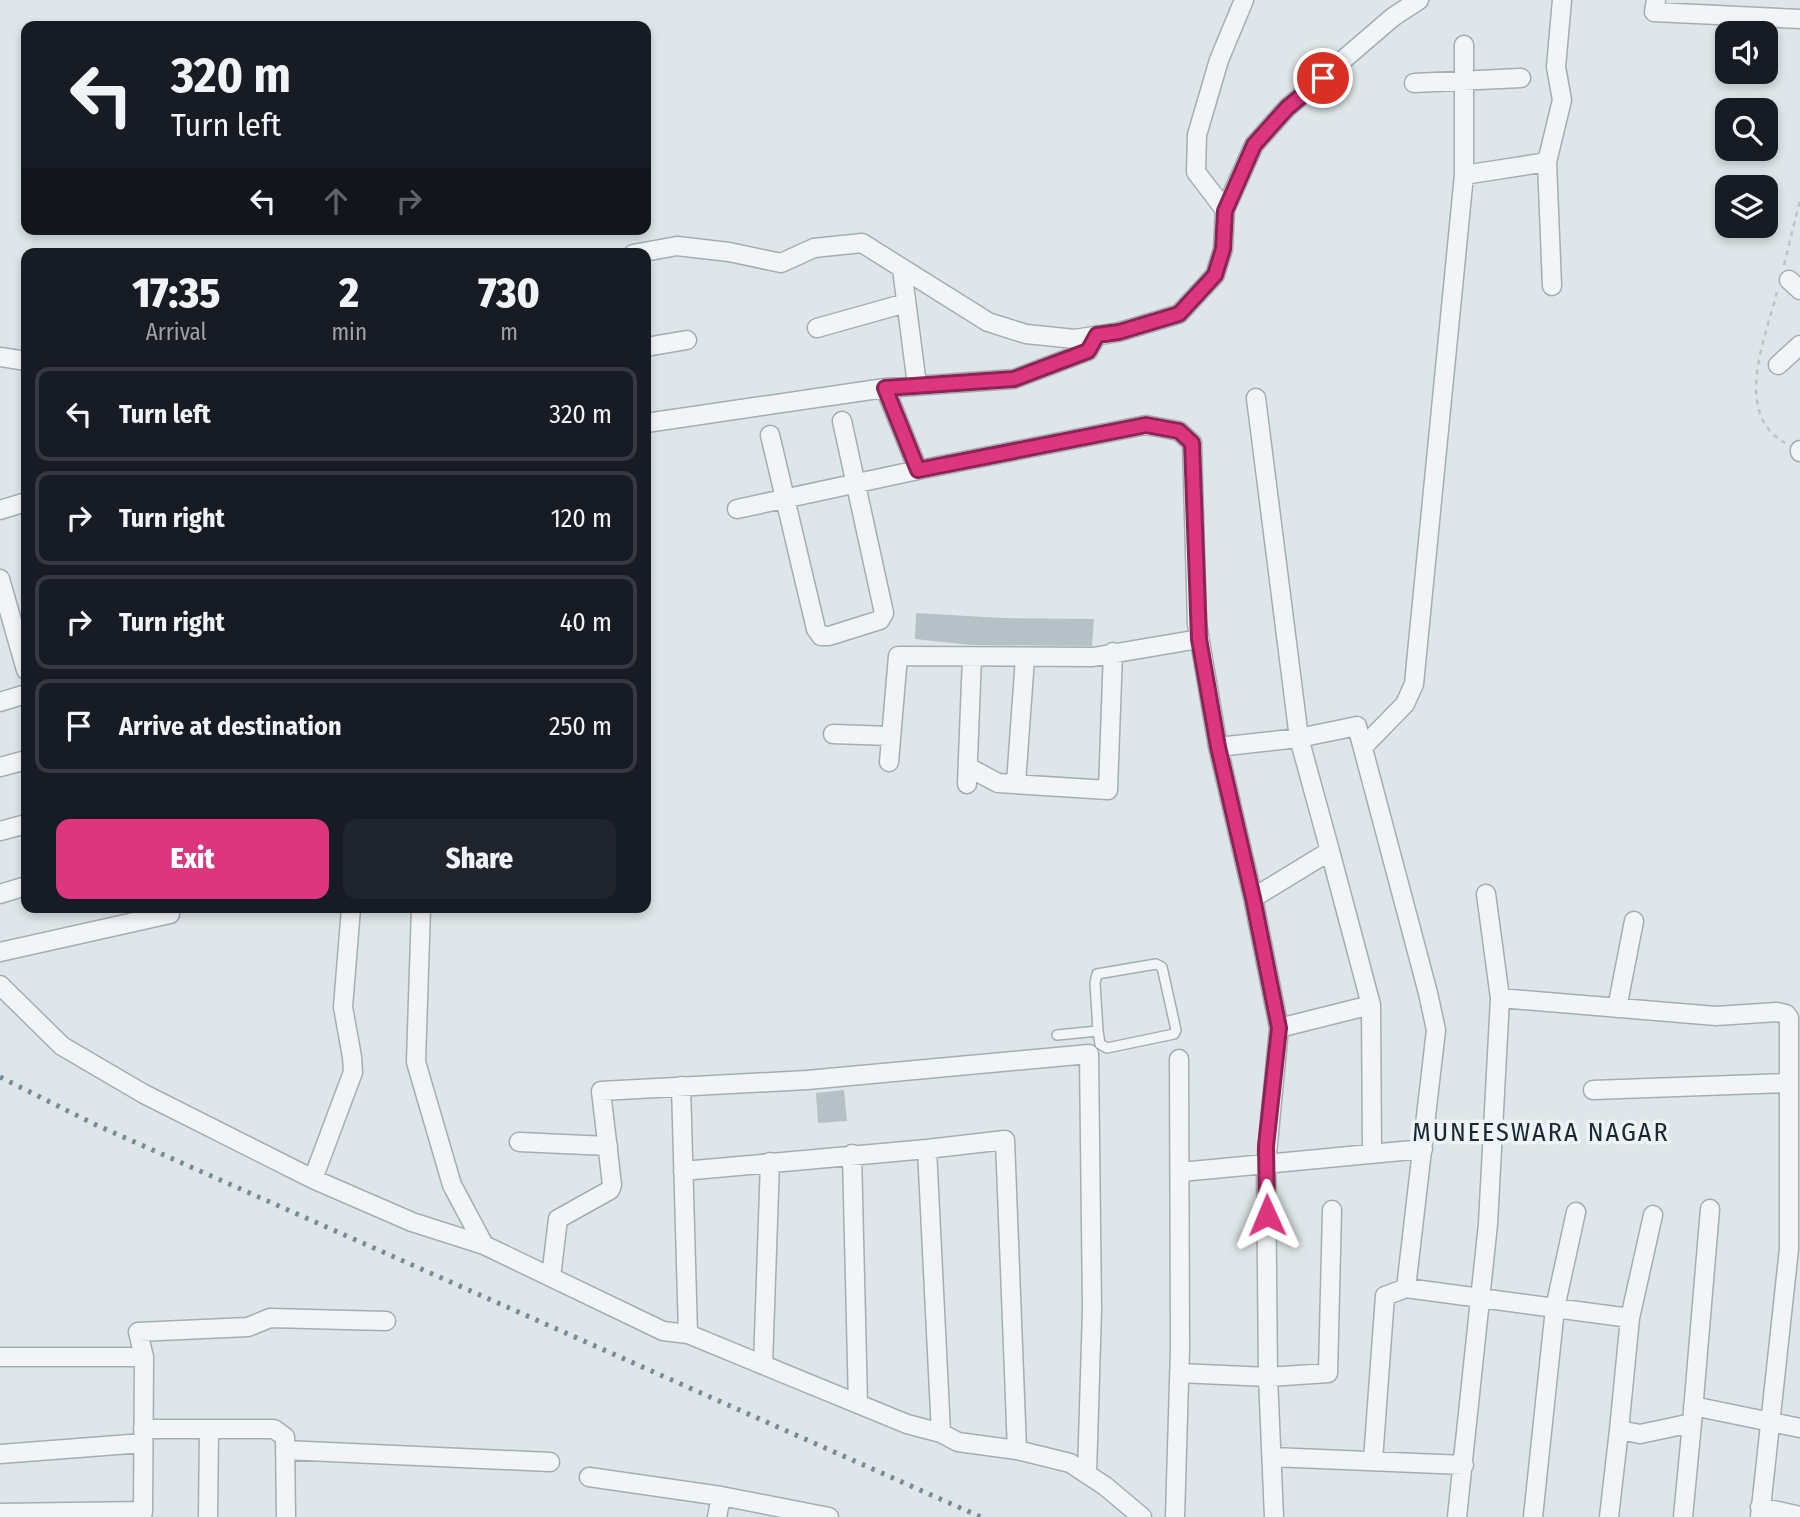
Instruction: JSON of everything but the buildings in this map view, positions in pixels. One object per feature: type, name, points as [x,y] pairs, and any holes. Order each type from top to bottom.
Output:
[{"type":"street","points":[[1225,211],[1196,172],[1197,135],[1219,60],[1244,0]]},
{"type":"street","points":[[651,251],[677,246],[729,252],[781,263],[814,248],[862,243],[988,322],[1026,334],[1075,339],[1119,332],[1179,314],[1215,275],[1223,249],[1225,211],[1254,145],[1287,108],[1393,17],[1419,0]]},
{"type":"street","points":[[1552,286],[1547,162],[1562,100],[1556,67],[1562,0]]},
{"type":"street","points":[[1656,0],[1654,12],[1800,19]]},
{"type":"street","points":[[1363,747],[1405,704],[1413,684],[1464,175],[1464,45]]},
{"type":"street","points":[[1414,83],[1521,78]]},
{"type":"street","points":[[1464,175],[1547,162]]},
{"type":"street","points":[[902,269],[917,385]]},
{"type":"street","points":[[817,328],[906,303]]},
{"type":"street","points":[[651,423],[885,388],[1014,379],[1088,351],[1097,335]]},
{"type":"street","points":[[651,346],[687,340]]},
{"type":"street","points":[[1778,365],[1800,345]]},
{"type":"street","points":[[0,357],[21,360]]},
{"type":"street","points":[[885,388],[918,470]]},
{"type":"street","points":[[1256,398],[1299,738],[1371,1005],[1372,1154]]},
{"type":"street","points":[[770,435],[816,629],[821,636],[829,636],[880,620],[884,615],[842,421]]},
{"type":"street","points":[[737,509],[1146,425],[1179,431],[1192,443],[1199,639],[1218,747],[1253,898],[1279,1028],[1266,1164],[1268,1377],[1274,1517]]},
{"type":"street","points":[[0,510],[21,504]]},
{"type":"street","points":[[0,581],[8,640],[21,662]]},
{"type":"street","points":[[889,762],[898,656],[1093,657],[1199,639]]},
{"type":"street","points":[[972,657],[967,775],[998,783],[1108,790],[1113,652]]},
{"type":"street","points":[[1016,783],[1025,657]]},
{"type":"street","points":[[0,702],[21,696]]},
{"type":"street","points":[[1218,747],[1299,738],[1357,726],[1436,1030],[1406,1288]]},
{"type":"street","points":[[833,734],[891,736]]},
{"type":"street","points":[[0,767],[21,761]]},
{"type":"street","points":[[0,831],[21,825]]},
{"type":"street","points":[[1253,898],[1330,851]]},
{"type":"street","points":[[0,894],[21,888]]},
{"type":"street","points":[[1457,1517],[1488,1224],[1500,998],[1486,894]]},
{"type":"street","points":[[313,1179],[353,1072],[344,1007],[351,913]]},
{"type":"street","points":[[421,913],[416,1062],[452,1185],[484,1245]]},
{"type":"street","points":[[0,952],[130,915],[170,914]]},
{"type":"street","points":[[1617,1008],[1634,921]]},
{"type":"street","points":[[0,985],[62,1046],[155,1099],[313,1179],[412,1222],[484,1245],[663,1331],[688,1334],[907,1424],[941,1433],[958,1442],[1017,1450],[1070,1463],[1105,1486],[1142,1517]]},
{"type":"street","points":[[1500,998],[1716,1016],[1777,1012],[1786,1014],[1790,1024],[1788,1083],[1794,1158],[1789,1249],[1760,1512],[1800,1516]]},
{"type":"street","points":[[1279,1028],[1371,1005]]},
{"type":"street","points":[[551,1277],[558,1219],[610,1190],[612,1185],[601,1091],[807,1080],[1089,1054],[1092,1310],[1087,1474]]},
{"type":"street","points":[[1175,1517],[1181,1172],[1179,1059]]},
{"type":"street","points":[[1593,1090],[1788,1083]]},
{"type":"street","points":[[681,1086],[688,1334]]},
{"type":"street","points":[[684,1171],[1005,1140],[1017,1450]]},
{"type":"street","points":[[519,1142],[608,1146]]},
{"type":"street","points":[[927,1149],[941,1433]]},
{"type":"street","points":[[1181,1172],[1423,1149]]},
{"type":"street","points":[[852,1154],[858,1404]]},
{"type":"street","points":[[763,1365],[770,1162]]},
{"type":"street","points":[[1683,1517],[1710,1209]]},
{"type":"street","points":[[1179,1373],[1268,1377],[1325,1374],[1329,1371],[1332,1210]]},
{"type":"street","points":[[1533,1517],[1555,1308],[1576,1212]]},
{"type":"street","points":[[1609,1517],[1630,1318],[1653,1215]]},
{"type":"street","points":[[1373,1460],[1385,1296],[1406,1288],[1630,1318]]},
{"type":"street","points":[[0,1513],[143,1514],[144,1357],[138,1332],[248,1327],[271,1318],[386,1321]]},
{"type":"street","points":[[0,1357],[144,1357]]},
{"type":"street","points":[[1619,1430],[1640,1434],[1693,1415],[1770,1422],[1800,1428]]},
{"type":"street","points":[[0,1454],[143,1436],[209,1430],[274,1429],[285,1437],[286,1517]]},
{"type":"street","points":[[208,1517],[209,1430]]},
{"type":"street","points":[[285,1450],[550,1462]]},
{"type":"street","points":[[1272,1457],[1464,1465]]},
{"type":"street","points":[[589,1477],[721,1496],[829,1517]]},
{"type":"street","points":[[717,1517],[721,1496]]},
{"type":"lane","points":[[1089,1054],[1097,974],[1156,964],[1162,967],[1175,1033],[1107,1048],[1100,1044],[1093,1031]]},
{"type":"lane","points":[[1057,1035],[1093,1031]]},
{"type":"path","points":[[1800,200],[1787,282],[1759,362],[1754,393],[1761,417],[1775,437],[1800,451]]},
{"type":"railway","points":[[0,1077],[94,1124],[981,1517]]},
{"type":"district","name":"MUNEESWARA NAGAR","points":[[1541,1132]]},
{"type":"route","points":[[1267,1215],[1266,1146],[1279,1028],[1253,898],[1218,747],[1199,639],[1192,443],[1179,431],[1146,425],[918,470],[885,388],[1014,379],[1088,351],[1097,335],[1119,332],[1179,314],[1215,275],[1223,249],[1225,211],[1254,145],[1287,108],[1323,78]]}]
